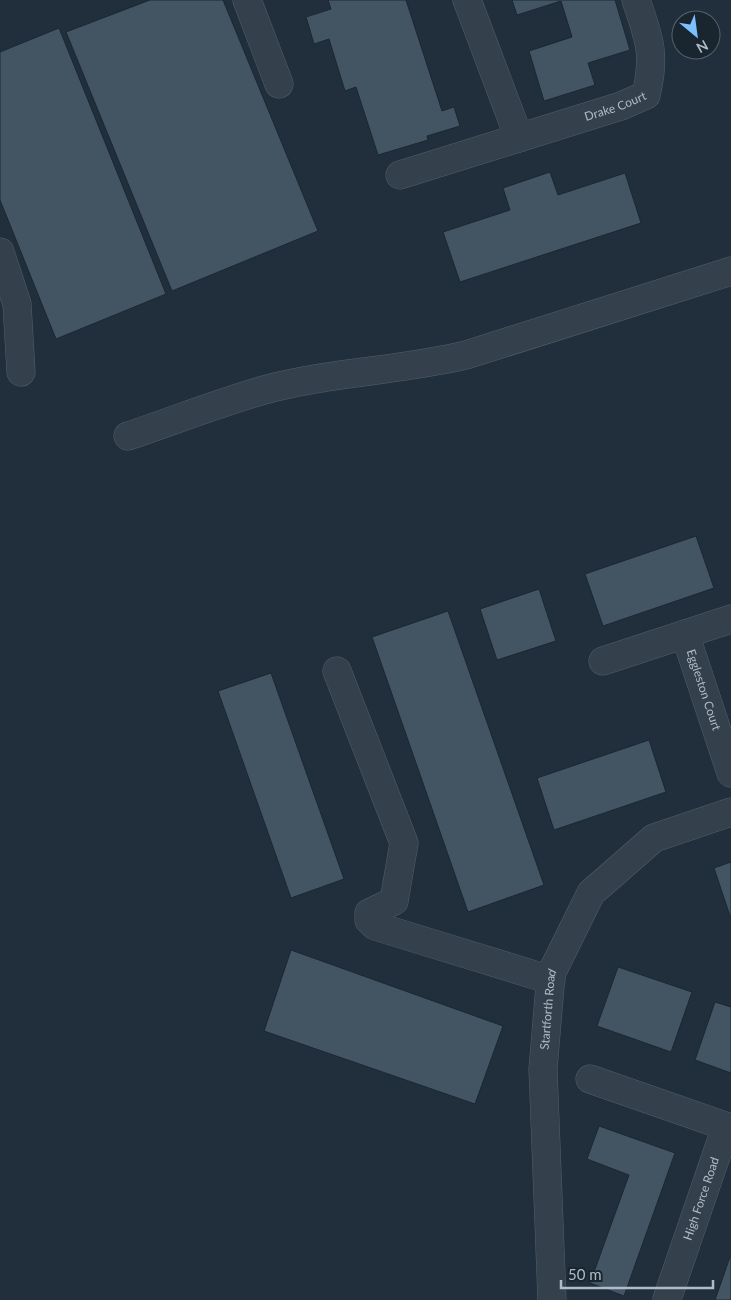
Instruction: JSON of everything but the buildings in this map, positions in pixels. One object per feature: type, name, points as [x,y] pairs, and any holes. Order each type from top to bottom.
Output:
[{"type":"street","points":[[247,0],[278,84]]},
{"type":"street","points":[[467,0],[519,138]]},
{"type":"street","name":"Drake Court","points":[[400,175],[620,106],[646,95],[651,75],[651,44],[636,0]]},
{"type":"street","points":[[0,252],[17,304],[21,372]]},
{"type":"street","points":[[128,436],[264,390],[322,378],[429,364],[466,355],[731,271]]},
{"type":"street","points":[[603,661],[731,619]]},
{"type":"street","name":"Eggleston Court","points":[[685,634],[731,773]]},
{"type":"street","points":[[337,671],[404,843],[394,901],[369,912],[369,920],[375,926],[551,980]]},
{"type":"street","name":"Startforth Road","points":[[552,1300],[543,1068],[551,974],[591,893],[654,838],[731,812]]},
{"type":"street","name":"High Force Road","points":[[590,1079],[729,1128],[667,1299]]}]
